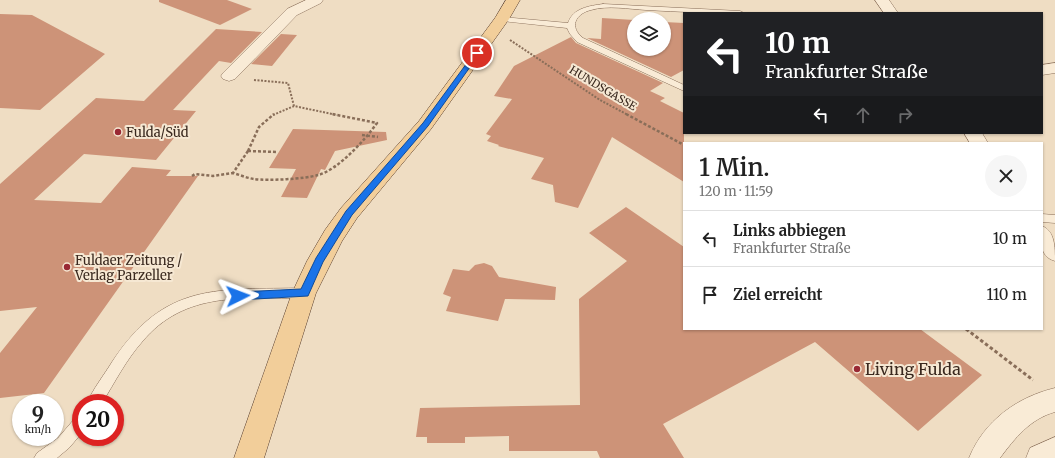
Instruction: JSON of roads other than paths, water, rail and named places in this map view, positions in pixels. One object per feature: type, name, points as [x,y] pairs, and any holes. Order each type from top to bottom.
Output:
[{"type":"main road","points":[[249,458],[304,293],[319,261],[349,213],[425,125],[502,19],[513,0]]},
{"type":"street","points":[[229,76],[292,12],[316,0]]},
{"type":"street","points":[[882,0],[890,12]]},
{"type":"street","points":[[1043,70],[1055,68]]},
{"type":"street","points":[[1043,235],[1055,253]]},
{"type":"street","points":[[983,458],[1006,426],[1034,406],[1055,400]]},
{"type":"street","points":[[1040,458],[1055,451]]},
{"type":"lane","points":[[683,88],[580,40],[573,34],[571,26],[572,20],[580,12],[590,8],[603,6],[720,12]]},
{"type":"lane","points":[[502,19],[571,26]]},
{"type":"lane","points":[[1043,218],[1055,219]]},
{"type":"lane","points":[[100,394],[139,336],[162,315],[174,308],[190,301],[212,297],[304,293]]},
{"type":"lane","points":[[42,458],[67,440],[72,434]]},
{"type":"place","name":"Fulda/Süd","points":[[118,132]]},
{"type":"place","name":"Fuldaer Zeitung / Verlag Parzeller","points":[[67,267]]},
{"type":"place","name":"Living Fulda","points":[[857,369]]}]
